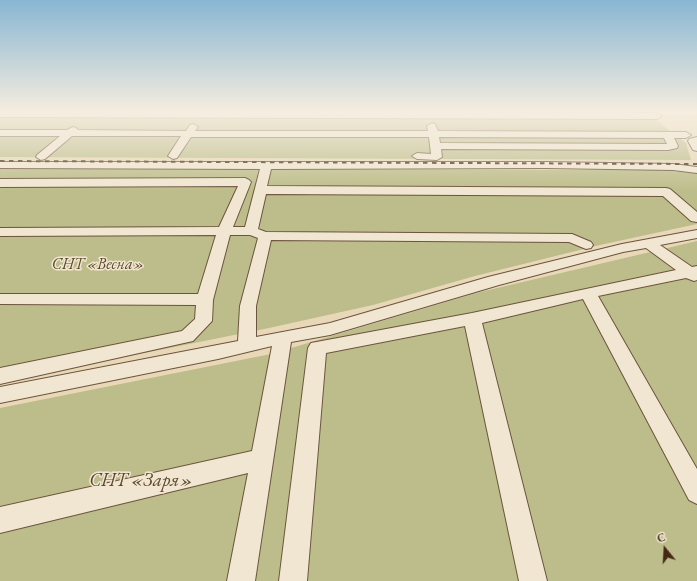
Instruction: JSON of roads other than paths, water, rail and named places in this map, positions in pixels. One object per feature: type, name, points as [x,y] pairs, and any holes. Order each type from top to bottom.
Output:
[{"type":"street","points":[[41,157],[65,138]]},
{"type":"street","points":[[172,156],[185,138]]},
{"type":"street","points":[[434,138],[436,151]]},
{"type":"street","points":[[0,156],[172,156],[668,147],[673,146],[671,138]]},
{"type":"street","points":[[0,165],[546,165],[673,167],[697,170]]},
{"type":"street","points":[[251,231],[266,166]]},
{"type":"street","points":[[0,183],[245,182],[224,232],[205,300],[203,321],[187,336],[0,376]]},
{"type":"street","points":[[0,395],[218,352],[283,336],[330,329],[494,281],[622,248],[648,243],[696,226],[666,192],[260,190]]},
{"type":"street","points":[[0,232],[251,231],[265,236],[572,238],[586,245]]},
{"type":"street","points":[[247,344],[248,306],[265,236]]},
{"type":"street","points":[[648,243],[695,275]]},
{"type":"street","points":[[293,581],[317,348],[472,319],[588,292],[695,275]]},
{"type":"street","points":[[588,292],[697,492]]},
{"type":"street","points":[[0,299],[205,300]]},
{"type":"street","points":[[472,319],[533,581]]},
{"type":"street","points":[[241,581],[283,336]]},
{"type":"street","points":[[0,520],[262,459]]},
{"type":"railway","points":[[0,161],[697,164]]},
{"type":"park label","name":"СНТ «Весна»","points":[[98,265]]},
{"type":"park label","name":"СНТ «Заря»","points":[[141,481]]}]
